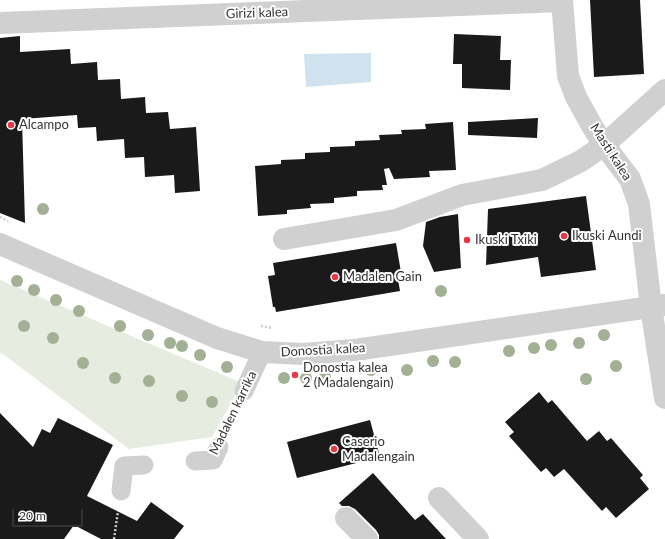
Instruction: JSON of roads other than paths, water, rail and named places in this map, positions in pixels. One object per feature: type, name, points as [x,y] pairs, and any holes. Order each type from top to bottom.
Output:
[{"type":"street","name":"Girizi kalea","points":[[0,23],[562,0]]},
{"type":"street","name":"Masti kalea","points":[[562,0],[568,76],[576,96],[604,145],[630,179],[639,204],[658,306],[665,398]]},
{"type":"street","points":[[284,239],[396,220],[462,196],[542,180],[581,161],[604,145],[665,90]]},
{"type":"street","name":"Donostia kalea","points":[[0,244],[216,338],[262,352],[303,354],[355,350],[658,306]]},
{"type":"street","name":"Madalen karrika","points":[[244,391],[262,352]]},
{"type":"street","name":"Madalen karrika","points":[[195,461],[213,460],[219,447]]},
{"type":"street","points":[[121,491],[124,466],[144,465]]},
{"type":"street","points":[[439,498],[478,539]]},
{"type":"street","points":[[346,518],[367,539]]},
{"type":"water","points":[[371,53],[371,82],[306,87],[304,54]]},
{"type":"place","name":"Alcampo","points":[[11,125]]},
{"type":"place","name":"Ikuski Aundi","points":[[564,236]]},
{"type":"place","name":"Ikuski Txiki","points":[[467,240]]},
{"type":"place","name":"Madalen Gain","points":[[335,277]]},
{"type":"place","name":"Donostia kalea 2 (Madalengain)","points":[[295,375]]},
{"type":"place","name":"Caserio Madalengain","points":[[334,449]]}]
